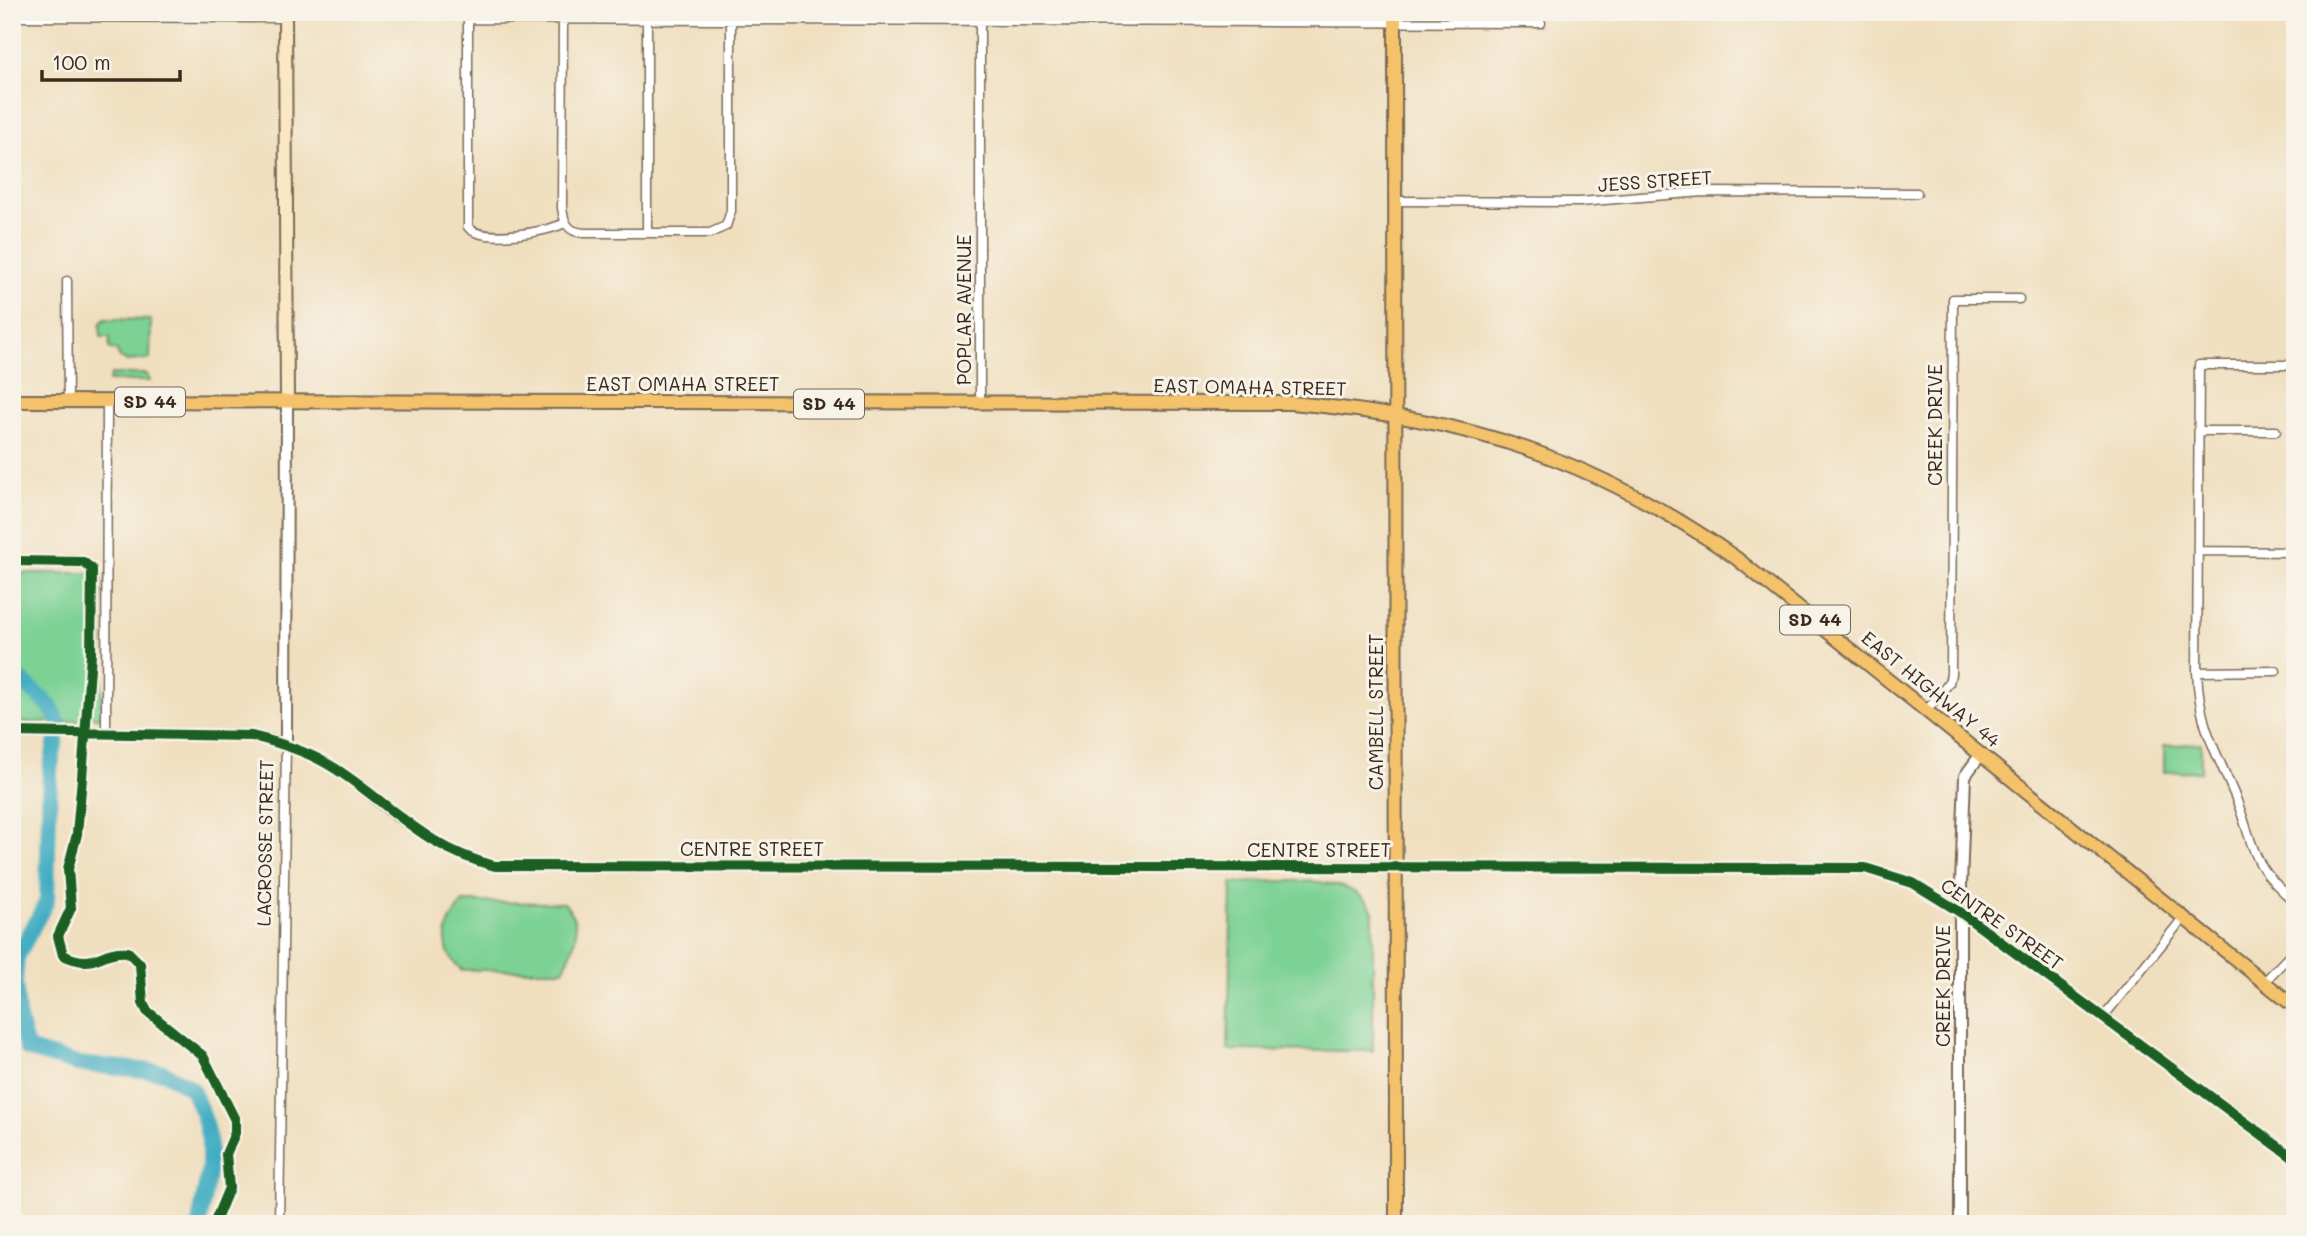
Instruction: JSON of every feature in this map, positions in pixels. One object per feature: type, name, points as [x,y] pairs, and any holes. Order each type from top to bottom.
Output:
[{"type":"main road","name":"LACROSSE STREET","points":[[285,15],[287,402]]},
{"type":"main road","name":"CAMBELL STREET","points":[[1395,17],[1396,1224]]},
{"type":"main road","name":"EAST OMAHA STREET","points":[[12,401],[1291,403],[1395,414]]},
{"type":"main road","name":"EAST HIGHWAY 44","points":[[1395,414],[1486,435],[1550,455],[1604,478],[1657,506],[1736,558],[2295,1007]]},
{"type":"street","points":[[12,18],[64,15],[285,15]]},
{"type":"street","points":[[565,223],[536,233],[482,234],[468,227],[468,16],[563,20],[1395,17],[1541,23]]},
{"type":"street","points":[[563,20],[562,208],[565,223],[577,233],[710,233],[722,230],[729,223],[731,20]]},
{"type":"street","points":[[647,20],[647,233]]},
{"type":"street","name":"POPLAR AVENUE","points":[[980,20],[980,404]]},
{"type":"street","name":"JESS STREET","points":[[1395,201],[1580,202],[1703,192],[1917,192]]},
{"type":"street","points":[[67,281],[68,402]]},
{"type":"street","name":"CREEK DRIVE","points":[[1927,709],[1949,683],[1951,674],[1953,299],[2019,299]]},
{"type":"street","points":[[2295,365],[2199,365],[2197,672],[2204,728],[2235,798],[2254,857],[2266,876],[2295,902]]},
{"type":"street","points":[[106,733],[107,402]]},
{"type":"street","name":"LACROSSE STREET","points":[[279,1224],[286,744],[287,402]]},
{"type":"street","points":[[2199,431],[2276,431]]},
{"type":"street","points":[[2199,551],[2295,552]]},
{"type":"street","points":[[2197,672],[2276,671]]},
{"type":"street","points":[[17,732],[252,736],[286,744]]},
{"type":"street","name":"CENTRE STREET","points":[[286,744],[334,767],[396,817],[436,844],[495,866],[1866,868],[1913,883],[1960,912],[2295,1159]]},
{"type":"street","name":"CREEK DRIVE","points":[[1961,1224],[1960,912],[1965,776],[1981,754]]},
{"type":"street","points":[[2103,1017],[2184,917]]},
{"type":"street","points":[[2264,982],[2295,950]]},
{"type":"green space","points":[[105,319],[151,320],[150,359],[126,361],[119,357],[117,351],[109,348],[110,337],[101,337],[100,324]]},
{"type":"green space","points":[[111,374],[147,374],[150,381],[109,381]]},
{"type":"green space","points":[[12,573],[102,573],[102,717],[84,717],[83,721],[12,723]]},
{"type":"green space","points":[[2201,743],[2201,771],[2164,772],[2164,746]]},
{"type":"green space","points":[[1311,881],[1349,889],[1363,898],[1373,912],[1373,1051],[1228,1050],[1232,883]]},
{"type":"green space","points":[[463,902],[564,903],[574,919],[576,936],[563,970],[462,970],[449,954],[446,936],[451,919]]},
{"type":"waterway","points":[[12,672],[51,707],[59,724],[50,770],[47,901],[17,957],[15,981],[18,1015],[27,1049],[77,1064],[164,1072],[192,1089],[204,1118],[209,1140],[209,1168],[199,1224]]},
{"type":"cycle path","points":[[12,561],[83,562],[92,569],[91,654],[82,778],[77,834],[68,869],[71,908],[58,936],[63,955],[74,959],[90,961],[118,952],[128,952],[140,964],[143,1003],[147,1011],[203,1056],[235,1120],[235,1133],[226,1154],[229,1188],[214,1224]]},
{"type":"cycle path","points":[[12,732],[252,736],[274,742],[306,753],[336,769],[410,825],[448,848],[495,866],[1865,868],[1913,883],[1960,912],[2295,1159]]}]
